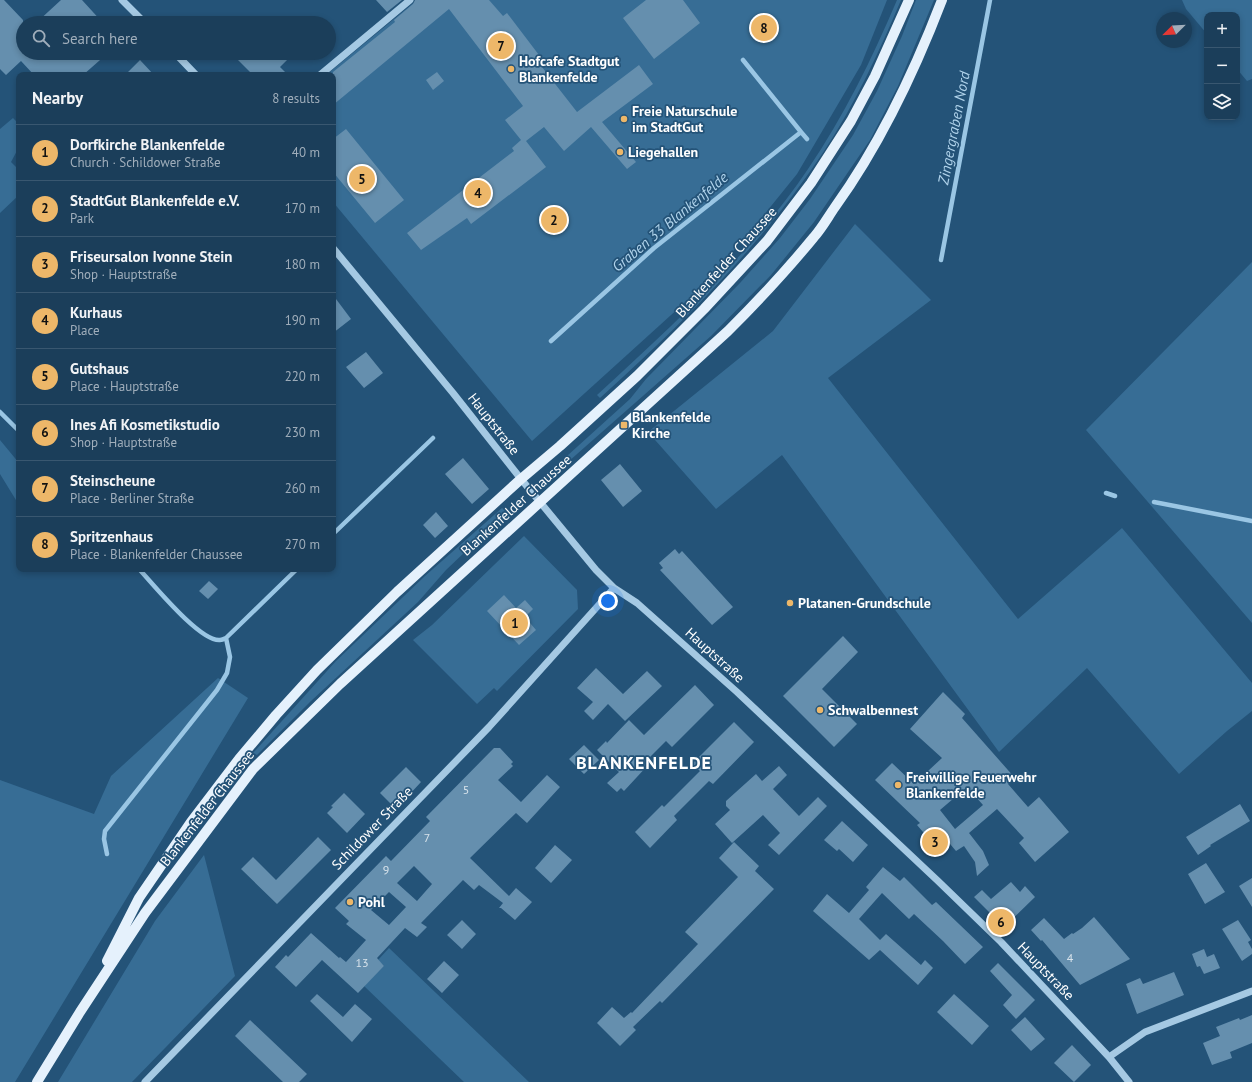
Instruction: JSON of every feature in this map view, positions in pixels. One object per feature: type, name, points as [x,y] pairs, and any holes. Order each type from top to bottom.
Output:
[{"type":"main road","name":"Blankenfelder Chaussee","points":[[80,1012],[139,898],[192,822],[276,715],[317,670],[392,597],[521,479],[637,376],[704,309],[771,236],[811,183],[851,121],[875,76],[909,0]]},
{"type":"main road","name":"Blankenfelder Chaussee","points":[[37,1082],[80,1012],[161,890],[253,769],[340,684],[728,331],[772,288],[815,236],[859,173],[886,126],[921,52],[942,0]]},
{"type":"street","points":[[122,0],[138,16]]},
{"type":"street","points":[[324,72],[410,0]]},
{"type":"street","points":[[182,60],[193,72]]},
{"type":"street","name":"Hauptstraße","points":[[336,252],[454,393],[521,479],[596,570],[614,588],[636,603],[737,692],[938,881],[1001,942],[1109,1057],[1129,1082]]},
{"type":"street","name":"Schildower Straße","points":[[145,1082],[488,726],[614,588]]},
{"type":"street","points":[[1109,1057],[1145,1032],[1252,991]]},
{"type":"shaded area","points":[[417,0],[887,0],[861,65],[797,174],[746,237],[692,296],[532,441],[336,206],[336,72],[330,72]]},
{"type":"shaded area","points":[[897,0],[901,0],[856,96],[824,151],[800,186],[775,219],[720,282],[631,370],[600,398],[597,395],[682,315],[736,260],[785,201],[834,129],[878,44]]},
{"type":"shaded area","points":[[916,0],[934,0],[898,86],[870,140],[814,222],[771,275],[711,336],[560,469],[557,465],[630,399],[646,379],[740,283],[780,238],[810,199],[853,135],[877,91],[902,36]]},
{"type":"shaded area","points":[[1182,0],[1252,0],[1252,79],[1247,81],[1240,73],[1240,12],[1204,12],[1204,30],[1192,16],[1192,12],[1189,12]]},
{"type":"shaded area","points":[[13,118],[16,121],[16,153],[11,162],[16,167],[16,198],[0,213],[0,129]]},
{"type":"shaded area","points":[[855,224],[931,300],[828,378],[1018,619],[1122,528],[1252,683],[1252,711],[1179,774],[1087,668],[999,752],[782,455],[716,509],[648,432],[773,331]]},
{"type":"shaded area","points":[[1252,262],[1252,623],[1086,430]]},
{"type":"shaded area","points":[[0,440],[16,459],[16,500],[0,474]]},
{"type":"shaded area","points":[[502,508],[507,512],[446,570],[418,602],[311,701],[257,755],[253,753],[336,661],[425,576]]},
{"type":"shaded area","points":[[524,536],[577,590],[578,609],[497,691],[494,688],[477,704],[413,640],[432,625]]},
{"type":"shaded area","points":[[218,678],[248,698],[15,1082],[0,1082],[0,780],[94,814],[111,776]]},
{"type":"shaded area","points":[[204,855],[235,976],[132,1082],[58,1082],[155,921]]},
{"type":"shaded area","points":[[389,948],[529,1082],[464,1082],[364,986],[384,966],[378,960]]},
{"type":"building","points":[[0,0],[4,0],[19,16],[16,16],[16,60],[100,60],[86,72],[31,72],[21,61],[6,75],[0,69]]},
{"type":"building","points":[[61,0],[82,0],[97,16],[44,16]]},
{"type":"building","points":[[376,0],[402,0],[387,12]]},
{"type":"building","points":[[415,0],[489,0],[503,16],[507,13],[542,59],[538,62],[577,112],[639,65],[653,84],[602,122],[636,162],[627,169],[591,127],[564,151],[544,127],[526,141],[546,167],[471,224],[467,218],[421,250],[407,233],[514,151],[512,148],[521,140],[505,120],[523,106],[449,9],[336,103],[336,72],[333,72],[395,22],[394,20],[413,4]]},
{"type":"building","points":[[646,0],[683,0],[700,23],[654,59],[623,18]]},
{"type":"building","points":[[766,18],[774,28],[763,37],[755,28]]},
{"type":"building","points":[[140,60],[151,72],[128,72]]},
{"type":"building","points":[[238,60],[287,60],[280,67],[285,72],[250,72]]},
{"type":"building","points":[[437,72],[444,81],[433,90],[426,80]]},
{"type":"building","points":[[346,129],[404,200],[375,223],[336,176],[336,137]]},
{"type":"building","points":[[336,299],[351,319],[336,331]]},
{"type":"building","points":[[366,352],[383,373],[364,388],[346,367]]},
{"type":"building","points":[[463,458],[489,489],[472,504],[445,474]]},
{"type":"building","points":[[620,464],[642,491],[623,507],[601,480]]},
{"type":"building","points":[[436,512],[448,526],[435,538],[423,525]]},
{"type":"building","points":[[675,549],[679,554],[682,551],[733,607],[712,625],[660,570],[663,568],[659,563]]},
{"type":"building","points":[[209,581],[218,589],[208,599],[199,591]]},
{"type":"building","points":[[504,595],[516,608],[525,600],[533,609],[525,617],[536,630],[519,645],[487,611]]},
{"type":"building","name":"Schwalbennest","points":[[843,636],[858,652],[822,689],[857,724],[834,747],[783,696]]},
{"type":"building","points":[[596,668],[623,694],[647,671],[662,686],[625,721],[608,704],[593,720],[584,711],[593,702],[577,688]]},
{"type":"building","points":[[695,685],[714,705],[672,747],[666,741],[646,761],[649,764],[624,791],[621,788],[617,792],[607,783],[619,772],[597,750],[606,741],[607,743],[629,720],[644,735]]},
{"type":"building","points":[[943,692],[965,714],[962,718],[1015,778],[1008,784],[1028,807],[1039,797],[1069,832],[1035,862],[1019,843],[1024,838],[997,809],[969,833],[983,851],[989,865],[977,876],[975,862],[964,846],[956,851],[945,838],[935,846],[917,825],[920,823],[875,780],[892,763],[914,784],[942,758],[910,729]],"holes":[[[967,787],[983,805],[955,829],[940,810]]]},
{"type":"building","points":[[734,722],[754,742],[713,784],[709,781],[674,816],[677,820],[650,848],[635,832],[662,805],[664,807],[700,771],[692,764]]},
{"type":"building","points":[[584,745],[599,760],[584,774],[569,759]]},
{"type":"building","points":[[494,748],[500,748],[513,762],[511,764],[513,766],[498,780],[521,802],[547,775],[560,787],[527,823],[516,813],[470,858],[509,896],[516,888],[532,902],[515,920],[499,908],[503,903],[479,885],[474,890],[463,880],[421,923],[427,927],[417,937],[405,928],[377,958],[384,966],[358,993],[322,960],[296,987],[275,967],[286,955],[288,957],[311,933],[339,958],[340,957],[346,962],[366,940],[346,924],[349,921],[335,908],[386,856],[391,861],[430,821],[426,817]],"holes":[[[414,866],[432,884],[417,901],[397,883]],[[389,892],[406,907],[389,925],[371,910]]]},
{"type":"building","points":[[779,766],[787,775],[773,789],[799,816],[818,797],[827,806],[779,855],[768,845],[780,833],[763,815],[732,843],[715,824],[730,810],[726,806],[726,801],[756,774],[762,781]]},
{"type":"building","points":[[406,767],[421,782],[396,809],[380,793]]},
{"type":"building","points":[[344,793],[365,814],[347,833],[327,813],[333,807],[331,806]]},
{"type":"building","points":[[1240,804],[1250,821],[1210,845],[1211,846],[1198,855],[1186,837]]},
{"type":"building","points":[[842,821],[868,845],[853,862],[839,849],[837,851],[824,840]]},
{"type":"building","points":[[318,837],[331,850],[277,904],[241,869],[253,857],[276,880]]},
{"type":"building","points":[[734,842],[759,866],[755,871],[774,889],[662,1003],[660,1001],[633,1027],[636,1030],[620,1046],[597,1023],[612,1007],[624,1018],[631,1012],[632,1013],[698,944],[685,932],[738,877],[719,858]]},
{"type":"building","points":[[555,845],[572,860],[551,883],[535,868]]},
{"type":"building","points":[[1206,863],[1225,892],[1205,904],[1188,874]]},
{"type":"building","points":[[883,867],[900,881],[904,877],[932,905],[936,902],[983,947],[965,964],[914,914],[909,919],[882,893],[859,919],[880,940],[886,934],[921,965],[925,960],[933,968],[918,985],[880,950],[869,960],[813,911],[827,894],[849,913],[869,890],[866,887]]},
{"type":"building","points":[[1252,878],[1252,907],[1239,886]]},
{"type":"building","points":[[1011,882],[1020,892],[1025,886],[1035,897],[1004,927],[974,897],[982,890],[991,899]]},
{"type":"building","points":[[1094,917],[1130,959],[1080,985],[1042,940],[1041,941],[1031,930],[1044,918],[1064,939],[1082,928]]},
{"type":"building","points":[[462,920],[476,934],[462,949],[447,935]]},
{"type":"building","points":[[1238,920],[1251,940],[1248,942],[1252,949],[1252,954],[1242,961],[1222,929]]},
{"type":"building","points":[[1204,949],[1207,957],[1214,954],[1220,968],[1204,974],[1200,966],[1197,967],[1192,954]]},
{"type":"building","points":[[444,961],[459,975],[442,993],[427,979]]},
{"type":"building","points":[[998,963],[1035,1000],[1016,1019],[1003,1005],[1012,995],[990,971]]},
{"type":"building","points":[[1174,972],[1184,995],[1137,1014],[1126,984],[1140,978],[1143,984]]},
{"type":"building","points":[[317,994],[343,1017],[355,1004],[372,1019],[352,1042],[310,1001]]},
{"type":"building","points":[[954,994],[989,1026],[972,1045],[937,1012]]},
{"type":"building","points":[[1252,1015],[1252,1043],[1230,1052],[1232,1058],[1212,1065],[1203,1043],[1220,1036],[1216,1027],[1239,1018],[1240,1020]]},
{"type":"building","points":[[1025,1017],[1045,1039],[1031,1051],[1011,1030]]},
{"type":"building","points":[[250,1020],[307,1074],[299,1082],[283,1082],[235,1036]]},
{"type":"building","points":[[1072,1045],[1091,1065],[1074,1082],[1054,1063]]},
{"type":"waterway","name":"Zingergraben Nord","points":[[941,260],[990,0]]},
{"type":"waterway","points":[[743,60],[801,132]]},
{"type":"waterway","name":"Graben 33 Blankenfelde","points":[[551,341],[654,248],[801,132],[807,139]]},
{"type":"waterway","name":"Graben 33 Blankenfelde","points":[[0,412],[16,428]]},
{"type":"waterway","name":"Graben 33 Blankenfelde","points":[[336,531],[433,438]]},
{"type":"waterway","name":"Zingergraben Nord","points":[[1106,493],[1115,496]]},
{"type":"waterway","name":"Zingergraben Nord","points":[[1154,502],[1252,521]]},
{"type":"waterway","name":"Graben 33 Blankenfelde","points":[[142,572],[189,622],[211,638],[220,640],[226,638],[294,572]]},
{"type":"waterway","points":[[107,854],[104,839],[105,831],[217,690],[227,673],[230,657],[226,638]]},
{"type":"place","name":"Spritzenhaus","points":[[764,28]]},
{"type":"place","name":"Steinscheune","points":[[501,46]]},
{"type":"place","name":"Hofcafe Stadtgut Blankenfelde","points":[[511,69]]},
{"type":"place","name":"Freie Naturschule im StadtGut","points":[[624,119]]},
{"type":"place","name":"Liegehallen","points":[[620,152]]},
{"type":"place","name":"Gutshaus","points":[[362,179]]},
{"type":"place","name":"Kurhaus","points":[[478,193]]},
{"type":"place","name":"StadtGut Blankenfelde e.V.","points":[[554,220]]},
{"type":"place","name":"Blankenfelde Kirche","points":[[624,425]]},
{"type":"place","name":"Platanen-Grundschule","points":[[790,603]]},
{"type":"place","name":"Dorfkirche Blankenfelde","points":[[515,623]]},
{"type":"place","name":"Schwalbennest","points":[[820,710]]},
{"type":"place","name":"Freiwillige Feuerwehr Blankenfelde","points":[[898,785]]},
{"type":"place","name":"Friseursalon Ivonne Stein","points":[[935,842]]},
{"type":"place","name":"Pohl","points":[[350,902]]},
{"type":"place","name":"Ines Afi Kosmetikstudio","points":[[1001,922]]},
{"type":"district","name":"BLANKENFELDE","points":[[644,763]]}]
